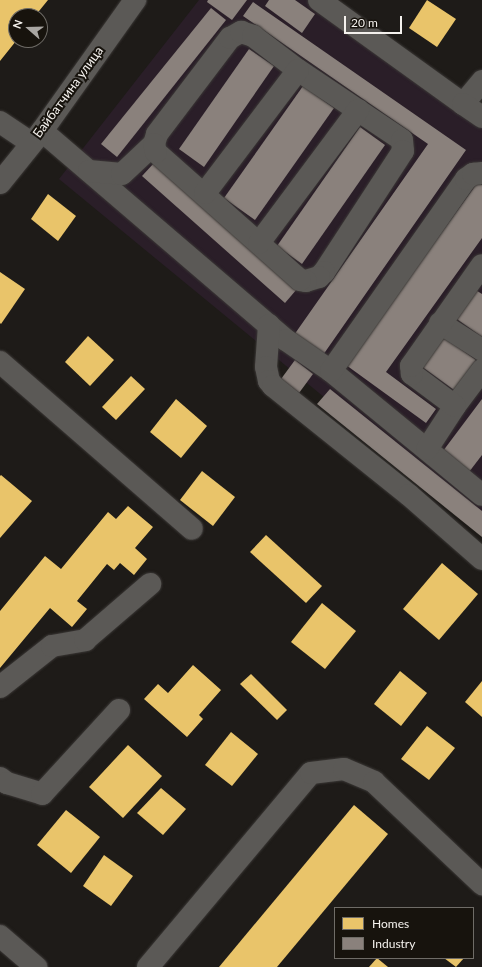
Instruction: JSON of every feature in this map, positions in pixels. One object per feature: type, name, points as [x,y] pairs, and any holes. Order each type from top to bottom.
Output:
[{"type":"street","name":"Байбатчина улица","points":[[0,183],[36,137],[135,0]]},
{"type":"street","points":[[319,0],[482,117]]},
{"type":"street","points":[[89,171],[122,174],[154,144],[157,134],[230,38],[241,32],[253,36],[298,70],[402,140],[403,151],[324,272],[313,279],[300,280],[205,193],[156,152],[154,144]]},
{"type":"street","points":[[205,193],[298,70]]},
{"type":"street","points":[[463,104],[482,81]]},
{"type":"street","points":[[259,243],[358,110]]},
{"type":"street","points":[[0,122],[36,137],[89,171],[269,325],[331,371],[427,449],[479,485]]},
{"type":"street","points":[[331,371],[466,179],[473,174],[482,173]]},
{"type":"street","points":[[455,406],[412,374],[413,360],[479,274]]},
{"type":"street","points":[[440,323],[482,350]]},
{"type":"street","points":[[269,325],[266,367],[269,381],[273,386],[409,495],[482,559]]},
{"type":"street","points":[[0,362],[192,529]]},
{"type":"street","points":[[427,449],[455,406],[482,370]]},
{"type":"street","points":[[0,687],[52,646],[85,640],[150,584]]},
{"type":"street","points":[[0,778],[42,794],[119,710]]},
{"type":"street","points":[[148,967],[311,773],[344,769],[374,782],[482,884]]},
{"type":"street","points":[[0,936],[36,967]]},
{"type":"shaded area","points":[[199,0],[319,0],[482,118],[482,527],[59,179]]},
{"type":"building: Homes","points":[[0,0],[48,0],[42,8],[8,8],[8,48],[10,48],[0,61]]},
{"type":"building: Homes","points":[[427,0],[456,19],[437,47],[409,28]]},
{"type":"building: Homes","points":[[48,194],[76,216],[58,241],[31,219]]},
{"type":"building: Homes","points":[[0,272],[25,289],[1,324],[0,323]]},
{"type":"building: Homes","points":[[88,336],[114,360],[90,386],[65,362]]},
{"type":"building: Homes","points":[[131,376],[145,389],[116,420],[102,407]]},
{"type":"building: Homes","points":[[176,399],[207,426],[181,458],[150,432]]},
{"type":"building: Homes","points":[[202,471],[235,497],[213,526],[180,500]]},
{"type":"building: Homes","points":[[1,475],[32,501],[0,538],[0,476]]},
{"type":"building: Homes","points":[[128,506],[153,527],[135,548],[147,559],[134,575],[120,563],[114,570],[107,564],[77,601],[87,609],[72,627],[50,608],[0,668],[0,611],[45,556],[61,569],[108,512],[116,519]]},
{"type":"building: Homes","points":[[266,535],[322,586],[306,603],[250,552]]},
{"type":"building: Homes","points":[[442,563],[478,594],[439,640],[403,609]]},
{"type":"building: Homes","points":[[322,603],[356,631],[325,669],[291,642]]},
{"type":"building: Homes","points":[[193,665],[221,690],[199,715],[203,719],[187,737],[144,699],[158,684],[168,693]]},
{"type":"building: Homes","points":[[400,671],[427,693],[401,726],[374,704]]},
{"type":"building: Homes","points":[[251,674],[287,710],[277,720],[240,684]]},
{"type":"building: Homes","points":[[482,681],[482,717],[465,702]]},
{"type":"building: Homes","points":[[427,726],[455,748],[429,780],[401,759]]},
{"type":"building: Homes","points":[[231,732],[258,754],[232,786],[205,765]]},
{"type":"building: Homes","points":[[128,745],[162,776],[123,818],[89,787]]},
{"type":"building: Homes","points":[[161,788],[186,809],[163,835],[137,813]]},
{"type":"building: Homes","points":[[354,805],[388,834],[277,967],[219,967]]},
{"type":"building: Homes","points":[[66,810],[100,837],[71,873],[37,845]]},
{"type":"building: Homes","points":[[104,855],[133,876],[111,906],[83,886]]},
{"type":"building: Homes","points":[[376,959],[378,959],[388,967],[369,967]]},
{"type":"building: Homes","points":[[445,959],[463,959],[456,967]]},
{"type":"building: Industry","points":[[208,0],[247,0],[232,20],[207,2]]},
{"type":"building: Industry","points":[[269,0],[295,0],[315,14],[302,33],[265,6]]},
{"type":"building: Industry","points":[[253,2],[466,150],[323,355],[294,335],[428,144],[243,16]]},
{"type":"building: Industry","points":[[211,8],[226,20],[117,157],[101,144]]},
{"type":"building: Industry","points":[[249,49],[274,66],[204,167],[179,149]]},
{"type":"building: Industry","points":[[303,86],[334,108],[255,220],[224,198]]},
{"type":"building: Industry","points":[[360,127],[385,145],[302,264],[277,246]]},
{"type":"building: Industry","points":[[154,163],[297,289],[285,303],[142,176]]},
{"type":"building: Industry","points":[[478,182],[482,185],[482,238],[386,372],[436,409],[426,423],[346,365]]},
{"type":"building: Industry","points":[[474,289],[482,294],[482,337],[454,317]]},
{"type":"building: Industry","points":[[442,336],[476,360],[454,390],[421,366]]},
{"type":"building: Industry","points":[[295,360],[313,374],[299,393],[281,379]]},
{"type":"building: Industry","points":[[330,389],[482,511],[482,537],[317,404]]},
{"type":"building: Industry","points":[[482,399],[482,455],[469,472],[443,451]]}]
